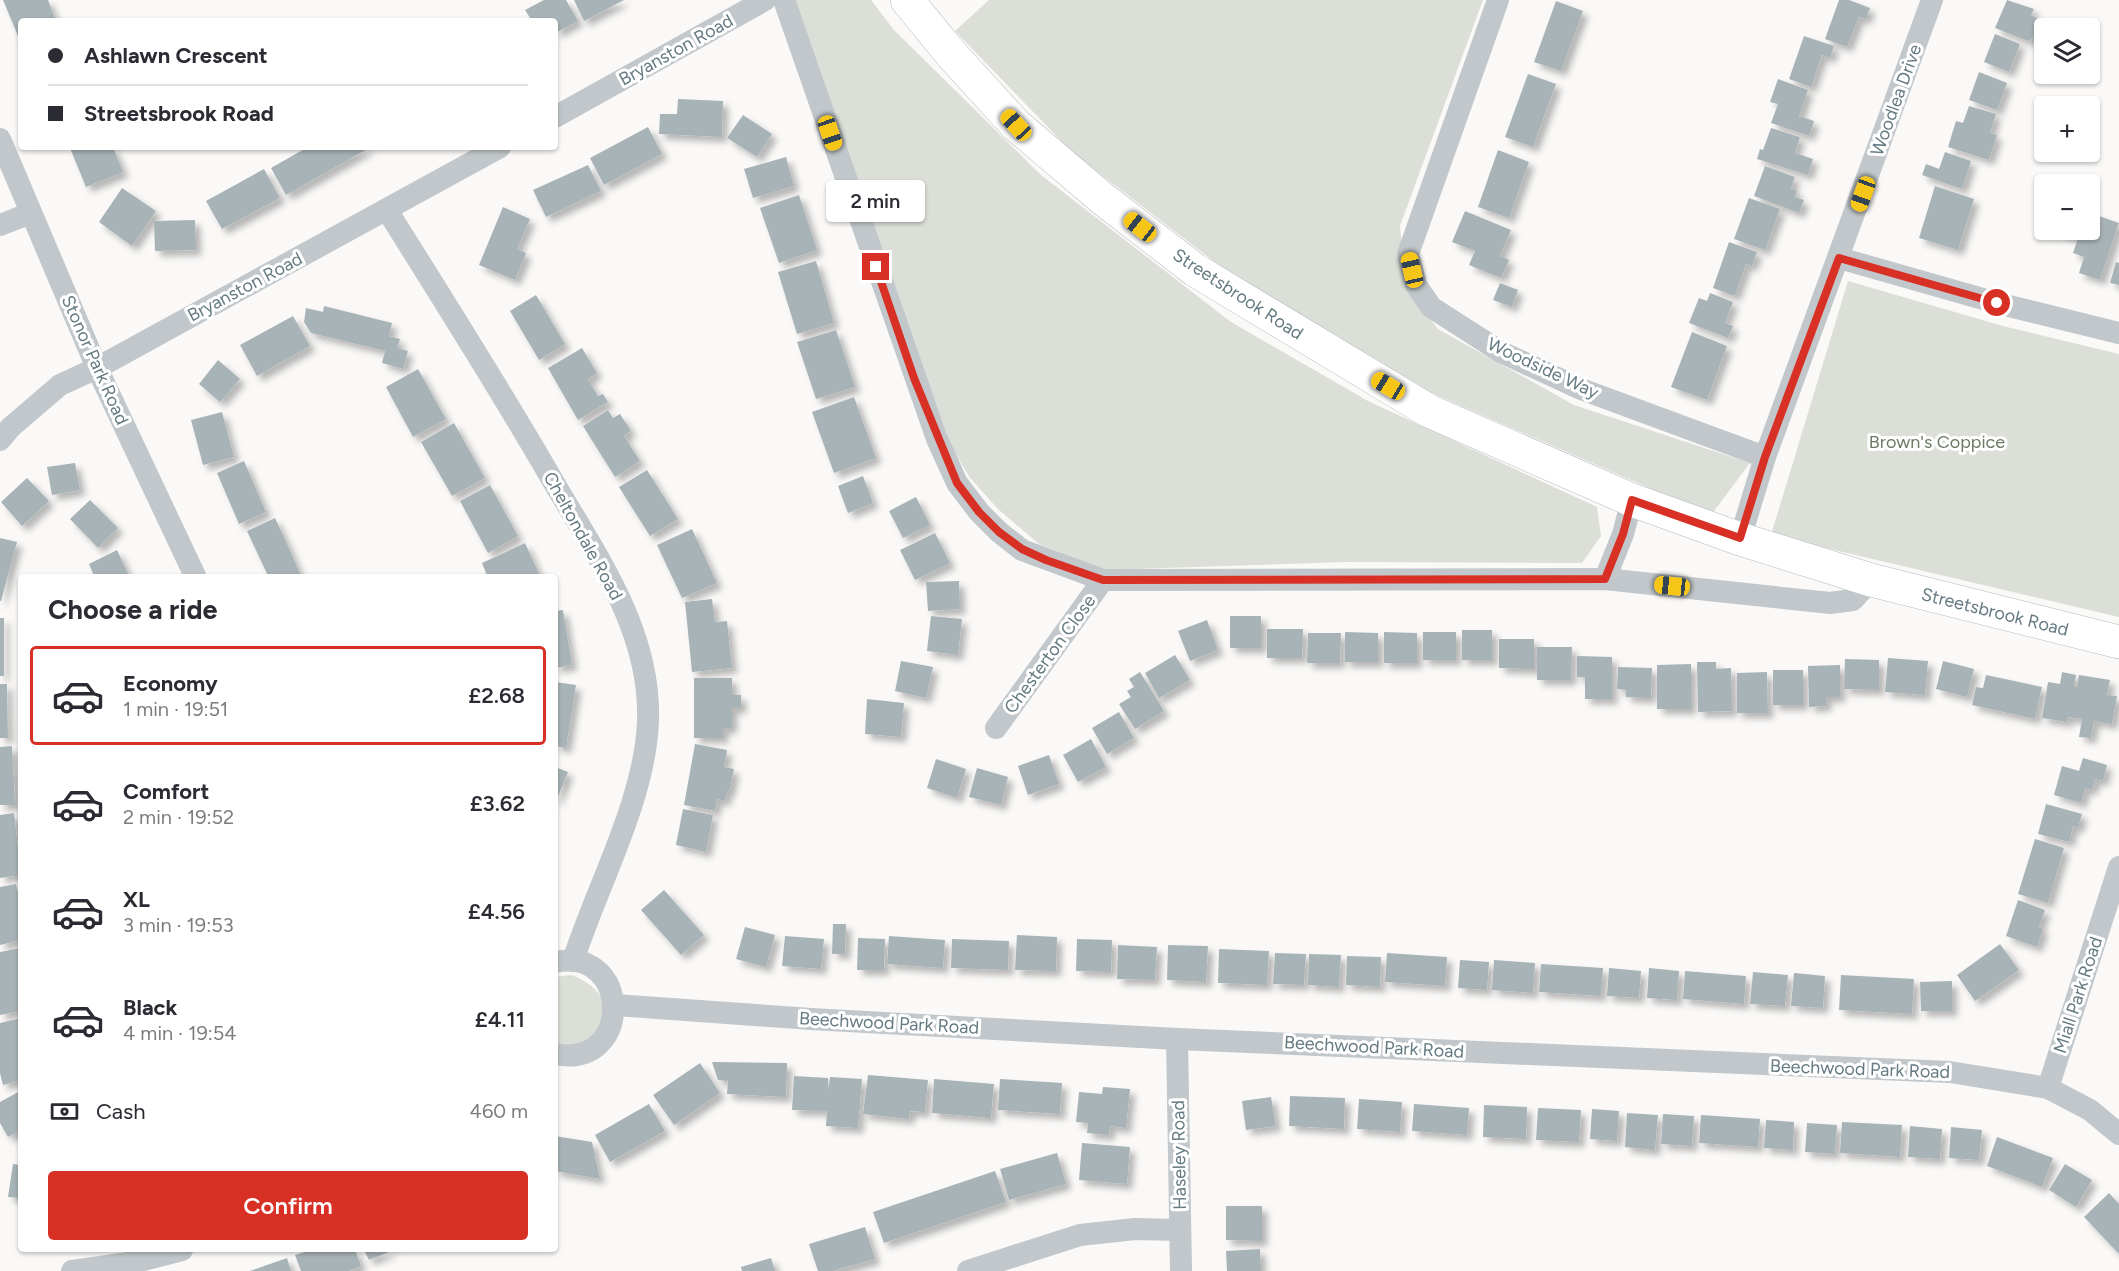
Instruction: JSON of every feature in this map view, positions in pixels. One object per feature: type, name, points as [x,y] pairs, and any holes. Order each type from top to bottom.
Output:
[{"type":"main road","name":"Streetsbrook Road","points":[[907,0],[952,55],[1016,125],[1103,199],[1196,270],[1429,411],[1632,500],[1740,538],[1871,580],[2119,642]]},
{"type":"street","name":"Bryanston Road","points":[[558,115],[765,0]]},
{"type":"street","points":[[784,0],[914,378],[957,483],[979,512],[1022,549],[1103,580],[1605,579],[1830,603],[1853,600],[1871,580]]},
{"type":"street","name":"Woodside Way","points":[[1498,0],[1408,254],[1416,285],[1431,307],[1501,352],[1581,389],[1765,457]]},
{"type":"street","name":"Woodlea Drive","points":[[1740,538],[1765,457],[1932,0]]},
{"type":"street","name":"Stonor Park Road","points":[[0,139],[97,368],[194,574]]},
{"type":"street","name":"Bryanston Road","points":[[0,441],[11,427],[60,385],[97,368],[496,150]]},
{"type":"street","name":"Cheltondale Road","points":[[387,210],[512,411],[618,595],[642,657],[648,687],[648,721],[642,766],[631,804],[564,962]]},
{"type":"street","points":[[0,225],[31,213]]},
{"type":"street","points":[[1839,258],[1997,303],[2119,333]]},
{"type":"street","points":[[1605,579],[1623,534],[1632,500]]},
{"type":"street","name":"Chesterton Close","points":[[996,728],[1103,580]]},
{"type":"street","name":"Miall Park Road","points":[[2048,1088],[2119,867]]},
{"type":"street","points":[[558,1055],[570,1057],[593,1049],[610,1030],[615,1005],[611,989],[602,975],[588,966],[564,962]]},
{"type":"street","name":"Beechwood Park Road","points":[[615,1005],[812,1020],[1950,1072],[2048,1088],[2090,1110],[2119,1134]]},
{"type":"street","name":"Haseley Road","points":[[1177,1038],[1181,1271]]},
{"type":"street","points":[[968,1271],[1080,1234],[1135,1229],[1180,1230]]},
{"type":"street","points":[[72,1271],[136,1262],[174,1252]]},
{"type":"green space","points":[[794,0],[871,0],[894,30],[1041,175],[1231,322],[1368,401],[1597,507],[1601,536],[1582,563],[1347,562],[1104,570],[1039,544],[999,510],[970,478],[952,448]]},
{"type":"green space","points":[[989,0],[1483,0],[1400,226],[1406,288],[1438,329],[1574,405],[1750,463],[1711,515],[1402,380],[1225,270],[1073,153],[955,31]]},
{"type":"green space","name":"Brown's Coppice","points":[[1848,281],[2003,326],[2119,354],[2119,617],[1771,535]]},
{"type":"green space","points":[[571,975],[592,986],[605,1006],[603,1022],[585,1045],[558,1048],[558,977]]},
{"type":"building","points":[[3,0],[48,0],[55,18],[18,18],[18,36]]},
{"type":"building","points":[[544,0],[566,0],[578,21],[558,31],[558,18],[530,18],[525,10]]},
{"type":"building","points":[[574,0],[624,0],[584,21]]},
{"type":"building","points":[[1839,0],[1849,0],[1870,8],[1866,19],[1859,17],[1847,47],[1825,39]]},
{"type":"building","points":[[2007,0],[2034,9],[2031,15],[2037,18],[2034,18],[2034,37],[2028,41],[1995,28]]},
{"type":"building","points":[[1556,1],[1583,11],[1561,71],[1534,62]]},
{"type":"building","points":[[1995,34],[2020,44],[2009,72],[1984,62]]},
{"type":"building","points":[[1804,36],[1834,46],[1830,58],[1822,55],[1811,87],[1789,79]]},
{"type":"building","points":[[1979,72],[2007,83],[1997,110],[1969,100]]},
{"type":"building","points":[[1528,74],[1556,84],[1533,147],[1505,137]]},
{"type":"building","points":[[1778,79],[1808,90],[1799,116],[1814,121],[1809,136],[1771,123],[1778,104],[1770,102]]},
{"type":"building","points":[[678,99],[723,101],[722,137],[659,134],[660,114],[677,114]]},
{"type":"building","points":[[1969,106],[1996,114],[1990,133],[1997,135],[1989,160],[1948,147],[1956,121],[1963,123]]},
{"type":"building","points":[[743,115],[772,134],[757,157],[727,138]]},
{"type":"building","points":[[648,127],[662,154],[604,185],[590,158]]},
{"type":"building","points":[[1771,128],[1800,137],[1795,153],[1813,159],[1808,175],[1757,159]]},
{"type":"building","points":[[71,150],[114,150],[123,172],[86,187]]},
{"type":"building","points":[[303,150],[366,150],[286,195],[271,168]]},
{"type":"building","points":[[1498,150],[1529,162],[1509,218],[1478,207]]},
{"type":"building","points":[[1945,152],[1971,161],[1962,189],[1922,175],[1926,164],[1939,169]]},
{"type":"building","points":[[786,157],[794,186],[753,198],[744,169]]},
{"type":"building","points":[[588,165],[601,191],[546,217],[533,190]]},
{"type":"building","points":[[1765,166],[1795,177],[1791,188],[1797,191],[1795,197],[1804,200],[1799,213],[1754,196]]},
{"type":"building","points":[[264,169],[280,198],[222,229],[206,201]]},
{"type":"building","points":[[1935,186],[1974,199],[1958,250],[1919,238]]},
{"type":"building","points":[[122,188],[156,211],[132,246],[99,222]]},
{"type":"building","points":[[799,195],[817,250],[779,263],[760,208]]},
{"type":"building","points":[[1749,198],[1780,209],[1765,250],[1734,239]]},
{"type":"building","points":[[503,207],[530,219],[517,249],[526,253],[515,280],[479,265]]},
{"type":"building","points":[[1465,211],[1511,230],[1500,256],[1509,260],[1501,278],[1469,265],[1475,251],[1452,242]]},
{"type":"building","points":[[2100,216],[2119,223],[2100,280],[2079,273],[2084,257],[2073,253],[2077,240],[2100,240]]},
{"type":"building","points":[[195,220],[196,250],[155,251],[154,221]]},
{"type":"building","points":[[1729,242],[1757,252],[1752,266],[1746,264],[1735,296],[1713,288]]},
{"type":"building","points":[[816,261],[834,323],[797,334],[778,272]]},
{"type":"building","points":[[2116,262],[2119,263],[2119,285],[2110,283]]},
{"type":"building","points":[[1500,283],[1518,290],[1512,307],[1493,300]]},
{"type":"building","points":[[1710,293],[1733,302],[1725,323],[1733,326],[1728,338],[1689,323],[1699,298],[1707,301]]},
{"type":"building","points":[[536,295],[565,344],[539,360],[510,311]]},
{"type":"building","points":[[324,306],[392,323],[389,336],[400,339],[397,348],[408,351],[403,369],[382,363],[385,351],[311,333],[304,322],[306,308],[323,312]]},
{"type":"building","points":[[293,316],[310,346],[257,376],[240,345]]},
{"type":"building","points":[[836,330],[855,387],[816,399],[797,342]]},
{"type":"building","points":[[1692,332],[1727,346],[1707,400],[1671,387]]},
{"type":"building","points":[[582,348],[597,373],[588,379],[598,396],[603,394],[608,402],[578,420],[548,368]]},
{"type":"building","points":[[218,360],[240,379],[220,402],[199,384]]},
{"type":"building","points":[[418,369],[446,419],[413,437],[386,387]]},
{"type":"building","points":[[854,397],[876,458],[834,473],[812,412]]},
{"type":"building","points":[[608,410],[613,418],[620,414],[631,431],[624,436],[640,461],[615,477],[583,426]]},
{"type":"building","points":[[222,412],[234,457],[203,465],[191,420]]},
{"type":"building","points":[[454,423],[485,478],[452,496],[421,442]]},
{"type":"building","points":[[244,461],[266,512],[239,524],[217,473]]},
{"type":"building","points":[[75,463],[80,490],[52,495],[47,467]]},
{"type":"building","points":[[647,470],[678,519],[650,536],[619,487]]},
{"type":"building","points":[[863,476],[873,503],[848,513],[838,486]]},
{"type":"building","points":[[27,478],[49,501],[22,526],[1,502]]},
{"type":"building","points":[[490,485],[518,536],[488,553],[460,501]]},
{"type":"building","points":[[916,497],[930,525],[903,538],[889,511]]},
{"type":"building","points":[[90,500],[118,528],[98,548],[70,519]]},
{"type":"building","points":[[275,518],[300,574],[267,574],[247,531]]},
{"type":"building","points":[[692,529],[717,583],[682,598],[657,545]]},
{"type":"building","points":[[935,533],[950,563],[915,580],[900,550]]},
{"type":"building","points":[[0,538],[17,542],[1,601],[0,601]]},
{"type":"building","points":[[525,543],[539,574],[486,574],[482,563]]},
{"type":"building","points":[[117,550],[128,574],[93,574],[89,564]]},
{"type":"building","points":[[959,581],[960,609],[928,611],[926,582]]},
{"type":"building","points":[[712,599],[715,622],[727,621],[732,668],[692,672],[685,602]]},
{"type":"building","points":[[563,610],[572,665],[558,667],[558,611]]},
{"type":"building","points":[[931,616],[962,619],[958,655],[927,651]]},
{"type":"building","points":[[1230,616],[1261,616],[1261,648],[1230,648]]},
{"type":"building","points":[[0,618],[4,618],[4,676],[0,676]]},
{"type":"building","points":[[1207,620],[1218,650],[1190,661],[1178,631]]},
{"type":"building","points":[[1267,629],[1303,629],[1302,658],[1267,658]]},
{"type":"building","points":[[1462,630],[1492,630],[1492,660],[1462,660]]},
{"type":"building","points":[[1345,632],[1378,633],[1378,662],[1345,662]]},
{"type":"building","points":[[1384,632],[1417,633],[1417,663],[1384,663]]},
{"type":"building","points":[[1423,632],[1456,632],[1456,660],[1423,660]]},
{"type":"building","points":[[1308,633],[1341,633],[1340,663],[1307,663]]},
{"type":"building","points":[[1499,639],[1534,639],[1534,669],[1499,668]]},
{"type":"building","points":[[1537,647],[1572,647],[1571,680],[1537,680]]},
{"type":"building","points":[[1175,655],[1190,680],[1159,698],[1145,673]]},
{"type":"building","points":[[1577,656],[1612,657],[1612,699],[1585,699],[1585,677],[1577,677]]},
{"type":"building","points":[[1888,658],[1928,661],[1925,695],[1885,692]]},
{"type":"building","points":[[1845,659],[1879,660],[1879,690],[1844,689]]},
{"type":"building","points":[[901,661],[933,667],[926,698],[895,691]]},
{"type":"building","points":[[1943,661],[1974,669],[1967,697],[1936,689]]},
{"type":"building","points":[[1697,662],[1716,662],[1716,669],[1731,668],[1732,711],[1698,712]]},
{"type":"building","points":[[1691,664],[1691,709],[1657,709],[1657,665]]},
{"type":"building","points":[[1840,665],[1840,697],[1826,697],[1826,706],[1809,707],[1808,666]]},
{"type":"building","points":[[1618,667],[1652,668],[1651,698],[1626,697],[1626,690],[1617,689]]},
{"type":"building","points":[[1773,670],[1803,670],[1803,705],[1773,705]]},
{"type":"building","points":[[1140,672],[1164,711],[1135,729],[1119,704],[1131,697],[1127,691],[1134,687],[1129,679]]},
{"type":"building","points":[[1767,672],[1768,713],[1737,713],[1737,673]]},
{"type":"building","points":[[2062,672],[2076,675],[2074,686],[2077,687],[2079,675],[2110,680],[2107,695],[2117,696],[2112,724],[2094,721],[2091,738],[2079,737],[2082,719],[2068,717],[2067,722],[2042,718],[2048,682],[2060,684]]},
{"type":"building","points":[[1986,675],[2042,687],[2035,719],[1972,705],[1976,687],[1983,688]]},
{"type":"building","points":[[694,678],[732,678],[732,695],[741,695],[741,708],[732,708],[732,728],[723,728],[723,738],[694,738]]},
{"type":"building","points":[[558,682],[576,685],[566,748],[558,747]]},
{"type":"building","points":[[0,684],[7,684],[8,738],[0,738]]},
{"type":"building","points":[[867,699],[904,703],[901,737],[865,734]]},
{"type":"building","points":[[1119,712],[1134,738],[1107,754],[1092,728]]},
{"type":"building","points":[[1091,739],[1106,767],[1078,782],[1063,755]]},
{"type":"building","points":[[695,744],[727,750],[724,767],[734,769],[730,790],[727,792],[725,801],[717,799],[715,811],[684,805]]},
{"type":"building","points":[[12,746],[15,805],[0,805],[0,747]]},
{"type":"building","points":[[1049,755],[1059,784],[1028,795],[1018,766]]},
{"type":"building","points":[[2083,758],[2107,765],[2103,781],[2095,779],[2092,790],[2085,788],[2081,803],[2054,795],[2062,766],[2079,771]]},
{"type":"building","points":[[936,759],[966,769],[957,798],[927,788]]},
{"type":"building","points":[[558,768],[568,772],[558,797]]},
{"type":"building","points":[[977,768],[1008,777],[1001,805],[969,797]]},
{"type":"building","points":[[2046,804],[2082,814],[2078,828],[2073,826],[2069,842],[2038,834]]},
{"type":"building","points":[[683,809],[713,815],[706,852],[676,845]]},
{"type":"building","points":[[14,813],[18,875],[0,878],[0,815]]},
{"type":"building","points":[[2035,839],[2064,848],[2048,903],[2018,894]]},
{"type":"building","points":[[16,884],[18,941],[0,945],[0,887]]},
{"type":"building","points":[[664,890],[704,935],[681,955],[641,910]]},
{"type":"building","points":[[2018,900],[2045,910],[2039,927],[2043,929],[2037,947],[2006,936]]},
{"type":"building","points":[[833,924],[846,924],[845,954],[832,954]]},
{"type":"building","points":[[745,927],[775,935],[766,967],[736,959]]},
{"type":"building","points":[[1017,935],[1057,937],[1056,971],[1015,970]]},
{"type":"building","points":[[785,936],[824,939],[821,969],[782,966]]},
{"type":"building","points":[[889,936],[945,940],[943,968],[887,964]]},
{"type":"building","points":[[858,938],[885,939],[884,970],[857,970]]},
{"type":"building","points":[[952,939],[1009,941],[1008,970],[951,968]]},
{"type":"building","points":[[1077,939],[1112,940],[1111,972],[1076,971]]},
{"type":"building","points":[[2000,944],[2019,970],[1975,1001],[1957,975]]},
{"type":"building","points":[[1118,945],[1157,947],[1155,980],[1117,979]]},
{"type":"building","points":[[1168,945],[1208,946],[1206,982],[1167,980]]},
{"type":"building","points":[[18,948],[18,1012],[0,1015],[0,952]]},
{"type":"building","points":[[1219,949],[1269,951],[1267,985],[1218,983]]},
{"type":"building","points":[[1275,953],[1306,954],[1304,985],[1273,984]]},
{"type":"building","points":[[1387,953],[1447,957],[1445,986],[1385,982]]},
{"type":"building","points":[[1309,954],[1341,955],[1339,987],[1308,985]]},
{"type":"building","points":[[1347,956],[1381,957],[1380,987],[1346,985]]},
{"type":"building","points":[[1460,960],[1489,962],[1487,990],[1458,988]]},
{"type":"building","points":[[1494,960],[1535,963],[1533,993],[1492,990]]},
{"type":"building","points":[[1541,964],[1603,968],[1601,996],[1539,992]]},
{"type":"building","points":[[1609,968],[1641,971],[1639,998],[1607,996]]},
{"type":"building","points":[[1649,968],[1679,971],[1677,1000],[1647,998]]},
{"type":"building","points":[[1685,971],[1746,976],[1744,1004],[1683,999]]},
{"type":"building","points":[[1753,972],[1788,975],[1785,1006],[1750,1004]]},
{"type":"building","points":[[1794,973],[1825,976],[1823,1008],[1791,1006]]},
{"type":"building","points":[[1841,975],[1914,979],[1912,1014],[1839,1010]]},
{"type":"building","points":[[1952,981],[1952,1011],[1921,1011],[1920,982]]},
{"type":"building","points":[[18,1019],[18,1081],[3,1085],[0,1073],[0,1023]]},
{"type":"building","points":[[712,1062],[787,1063],[786,1097],[727,1094],[728,1081],[718,1080]]},
{"type":"building","points":[[700,1063],[720,1093],[674,1125],[653,1095]]},
{"type":"building","points":[[868,1075],[928,1080],[925,1112],[910,1111],[909,1119],[863,1114]]},
{"type":"building","points":[[794,1076],[828,1078],[828,1091],[830,1077],[862,1079],[858,1128],[826,1126],[827,1111],[792,1110]]},
{"type":"building","points":[[934,1079],[994,1084],[991,1118],[932,1113]]},
{"type":"building","points":[[1000,1079],[1062,1083],[1060,1114],[998,1110]]},
{"type":"building","points":[[1103,1087],[1130,1089],[1126,1128],[1110,1126],[1109,1135],[1087,1133],[1088,1123],[1076,1122],[1079,1092],[1102,1094]]},
{"type":"building","points":[[18,1092],[18,1132],[8,1137],[0,1123],[0,1102]]},
{"type":"building","points":[[1290,1096],[1345,1098],[1344,1129],[1289,1126]]},
{"type":"building","points":[[1271,1097],[1276,1126],[1246,1130],[1242,1101]]},
{"type":"building","points":[[1359,1099],[1402,1102],[1400,1132],[1357,1129]]},
{"type":"building","points":[[649,1104],[665,1131],[610,1162],[595,1135]]},
{"type":"building","points":[[1414,1104],[1469,1108],[1467,1135],[1412,1131]]},
{"type":"building","points":[[1484,1105],[1527,1107],[1526,1139],[1483,1137]]},
{"type":"building","points":[[1538,1108],[1581,1110],[1579,1142],[1536,1140]]},
{"type":"building","points":[[1592,1109],[1619,1111],[1617,1141],[1590,1139]]},
{"type":"building","points":[[1627,1113],[1658,1115],[1655,1150],[1625,1147]]},
{"type":"building","points":[[1663,1114],[1694,1116],[1692,1146],[1661,1144]]},
{"type":"building","points":[[1701,1115],[1760,1119],[1758,1147],[1699,1143]]},
{"type":"building","points":[[1766,1120],[1794,1122],[1793,1150],[1764,1148]]},
{"type":"building","points":[[1842,1122],[1902,1125],[1900,1157],[1840,1153]]},
{"type":"building","points":[[1807,1123],[1837,1125],[1835,1154],[1805,1152]]},
{"type":"building","points":[[1910,1126],[1942,1129],[1940,1159],[1908,1157]]},
{"type":"building","points":[[1951,1127],[1982,1130],[1979,1160],[1949,1158]]},
{"type":"building","points":[[558,1136],[592,1142],[600,1179],[558,1172]]},
{"type":"building","points":[[1997,1137],[2053,1158],[2042,1187],[1987,1166]]},
{"type":"building","points":[[1082,1143],[1130,1147],[1127,1184],[1079,1180]]},
{"type":"building","points":[[1057,1153],[1066,1184],[1009,1200],[1000,1169]]},
{"type":"building","points":[[13,1164],[18,1165],[18,1198],[8,1197]]},
{"type":"building","points":[[2065,1164],[2092,1180],[2076,1207],[2049,1190]]},
{"type":"building","points":[[995,1171],[1006,1202],[884,1243],[873,1212]]},
{"type":"building","points":[[2109,1193],[2119,1204],[2119,1254],[2084,1217]]},
{"type":"building","points":[[1226,1206],[1262,1206],[1262,1241],[1226,1240]]},
{"type":"building","points":[[865,1227],[875,1259],[833,1271],[818,1271],[809,1244]]},
{"type":"building","points":[[1260,1249],[1261,1271],[1227,1271],[1226,1251]]},
{"type":"building","points":[[305,1252],[356,1252],[361,1266],[349,1271],[301,1271],[295,1255]]},
{"type":"building","points":[[365,1252],[389,1252],[369,1260]]},
{"type":"building","points":[[287,1258],[291,1271],[250,1271]]},
{"type":"building","points":[[771,1258],[775,1271],[742,1271],[741,1267]]},
{"type":"route","points":[[876,267],[914,378],[937,439],[957,483],[979,512],[999,532],[1022,549],[1103,580],[1605,579],[1623,534],[1632,500],[1740,538],[1765,457],[1839,258],[1997,303]]}]
